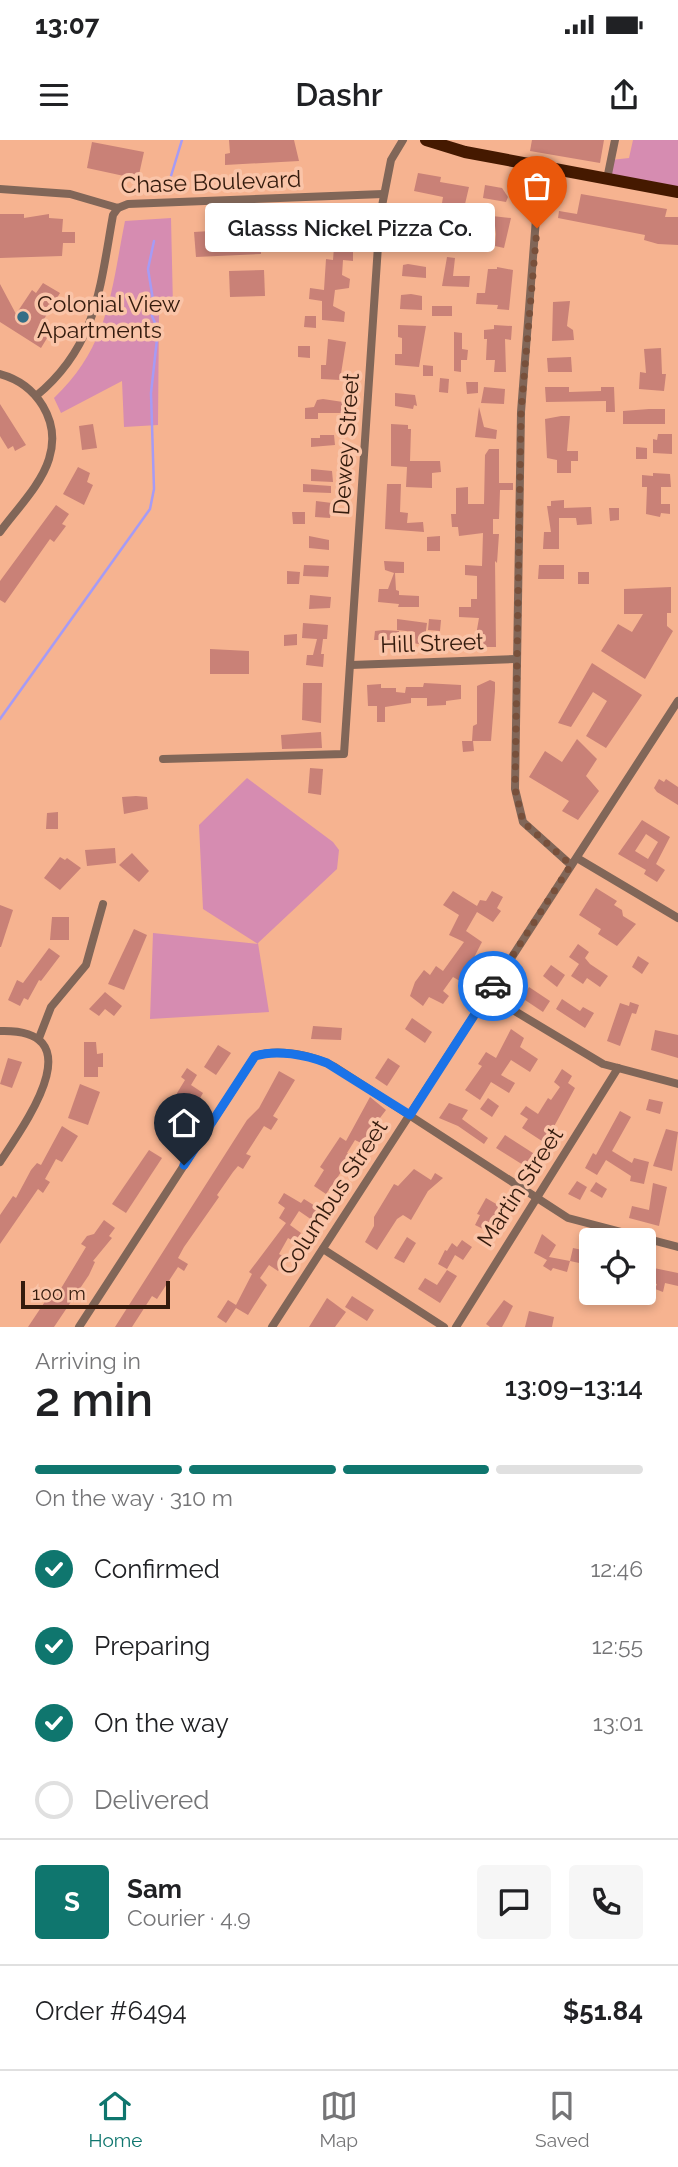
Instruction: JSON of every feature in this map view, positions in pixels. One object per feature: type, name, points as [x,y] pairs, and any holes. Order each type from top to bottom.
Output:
[{"type":"main road","points":[[426,140],[465,152],[540,167],[608,173],[678,192]]},
{"type":"street","name":"Dewey Street","points":[[163,759],[344,754],[383,194],[391,160],[403,140]]},
{"type":"street","points":[[608,173],[615,140]]},
{"type":"street","points":[[540,167],[521,412],[515,659],[517,809],[529,829],[574,861],[678,918]]},
{"type":"street","name":"Chase Boulevard","points":[[0,189],[70,194],[118,208],[128,204],[383,194]]},
{"type":"street","points":[[36,396],[67,367],[83,341],[97,302],[113,215],[118,208]]},
{"type":"street","points":[[0,374],[15,379],[36,396],[49,418],[52,434],[49,458],[42,475],[0,532]]},
{"type":"street","name":"Hill Street","points":[[351,666],[515,659]]},
{"type":"street","name":"Columbus Street","points":[[272,1327],[678,701]]},
{"type":"street","points":[[39,1038],[51,1007],[86,965],[103,904]]},
{"type":"street","points":[[488,995],[603,1064],[678,1084]]},
{"type":"street","points":[[0,1031],[30,1032],[39,1038],[47,1055],[41,1096],[0,1162]]},
{"type":"street","points":[[79,1327],[255,1056],[265,1053],[296,1055],[327,1063],[579,1223],[677,1244]]},
{"type":"street","name":"Martin Street","points":[[456,1327],[618,1069]]},
{"type":"street","points":[[323,1249],[444,1327]]},
{"type":"shaded area","points":[[633,140],[678,140],[678,192],[607,179],[611,160],[629,158]]},
{"type":"shaded area","points":[[171,218],[173,307],[159,309],[158,425],[124,427],[122,381],[61,413],[54,398],[72,378],[97,338],[111,294],[125,221]]},
{"type":"shaded area","points":[[247,778],[333,842],[339,850],[337,869],[258,943],[269,1012],[150,1019],[153,933],[258,944],[203,909],[199,825]]},
{"type":"building","points":[[229,140],[294,140],[299,161],[225,165],[225,154],[230,153]]},
{"type":"building","points":[[532,140],[604,140],[600,163],[530,151]]},
{"type":"building","points":[[92,142],[144,152],[138,179],[87,168]]},
{"type":"building","points":[[418,173],[441,177],[440,182],[469,187],[463,207],[442,203],[443,197],[414,191]]},
{"type":"building","points":[[485,185],[502,188],[508,197],[506,202],[483,198]]},
{"type":"building","points":[[581,194],[667,209],[665,217],[678,217],[678,245],[658,244],[644,240],[645,235],[558,218],[559,211],[577,214]]},
{"type":"building","points":[[415,212],[428,215],[423,246],[403,241],[405,229],[408,230],[409,224],[412,225]]},
{"type":"building","points":[[0,214],[24,214],[24,218],[49,214],[49,218],[63,219],[62,232],[75,232],[75,243],[63,243],[62,256],[0,258]]},
{"type":"building","points":[[492,216],[511,218],[504,248],[495,246],[495,226],[490,225]]},
{"type":"building","points":[[328,218],[353,224],[353,261],[343,260],[342,275],[350,279],[349,288],[335,290],[333,306],[345,312],[344,322],[322,320],[322,301],[309,299],[310,288],[324,290],[326,259],[333,260],[335,235],[327,232]]},
{"type":"building","points":[[260,228],[261,254],[196,257],[194,232]]},
{"type":"building","points":[[296,228],[308,229],[307,241],[295,240]]},
{"type":"building","points":[[455,232],[466,234],[465,245],[453,243]]},
{"type":"building","points":[[447,257],[455,258],[453,276],[470,276],[469,287],[442,286]]},
{"type":"building","points":[[403,265],[426,267],[426,278],[402,276]]},
{"type":"building","points":[[497,267],[513,270],[509,310],[497,309],[498,305],[476,304],[477,293],[485,293],[488,269]]},
{"type":"building","points":[[264,270],[265,296],[230,297],[229,271]]},
{"type":"building","name":"Colonial View Apartments","points":[[43,283],[60,293],[41,324],[52,330],[41,348],[0,322],[0,284],[16,314],[32,290],[36,293]]},
{"type":"building","points":[[401,295],[422,296],[422,310],[400,309]]},
{"type":"building","points":[[570,301],[567,326],[573,330],[574,340],[552,341],[553,302]]},
{"type":"building","points":[[432,306],[452,306],[452,316],[432,316]]},
{"type":"building","points":[[305,316],[316,316],[316,328],[304,327]]},
{"type":"building","points":[[398,325],[426,326],[419,367],[395,365],[395,354],[402,354],[402,338],[398,337]]},
{"type":"building","points":[[494,325],[512,326],[511,340],[505,339],[506,372],[494,372],[495,360],[486,360],[487,339],[484,339],[484,330],[494,329]]},
{"type":"building","points":[[454,332],[462,333],[462,349],[468,350],[467,360],[461,360],[461,372],[454,371]]},
{"type":"building","points":[[328,339],[346,342],[340,380],[321,379],[321,365],[326,365]]},
{"type":"building","points":[[298,346],[310,346],[310,358],[298,357]]},
{"type":"building","points":[[661,348],[662,374],[666,374],[664,391],[639,389],[640,372],[646,373],[644,349]]},
{"type":"building","points":[[571,357],[572,372],[548,372],[547,358]]},
{"type":"building","points":[[423,365],[433,366],[433,376],[423,376]]},
{"type":"building","points":[[440,378],[449,379],[448,393],[439,392]]},
{"type":"building","points":[[466,382],[478,382],[478,393],[467,394]]},
{"type":"building","points":[[484,387],[505,389],[504,404],[481,403]]},
{"type":"building","points":[[545,387],[569,387],[569,392],[601,391],[601,387],[614,387],[615,412],[606,412],[606,401],[546,402]]},
{"type":"building","points":[[395,393],[415,395],[417,406],[414,405],[413,409],[395,406]]},
{"type":"building","points":[[317,400],[343,402],[342,413],[318,413],[318,419],[305,419],[305,408],[314,407]]},
{"type":"building","points":[[0,404],[26,445],[15,451],[13,446],[8,449],[0,436]]},
{"type":"building","points":[[479,407],[484,427],[497,430],[496,439],[475,437]]},
{"type":"building","points":[[665,409],[665,424],[623,424],[623,411]]},
{"type":"building","points":[[570,416],[567,451],[578,451],[578,461],[571,461],[571,473],[557,473],[557,460],[547,458],[545,419]]},
{"type":"building","points":[[93,424],[97,448],[82,450],[79,426]]},
{"type":"building","points":[[391,424],[408,425],[408,429],[411,429],[410,461],[440,461],[441,472],[432,473],[432,488],[406,487],[407,467],[391,466]]},
{"type":"building","points":[[658,434],[672,434],[672,454],[653,453],[653,439],[657,440]]},
{"type":"building","points":[[320,435],[334,435],[335,445],[311,447],[311,438],[320,438]]},
{"type":"building","points":[[636,447],[647,448],[647,459],[636,459]]},
{"type":"building","points":[[489,449],[499,449],[499,483],[513,483],[513,490],[500,490],[499,519],[493,519],[493,534],[499,534],[497,563],[495,561],[496,647],[474,647],[479,618],[459,617],[459,607],[471,607],[471,599],[477,599],[477,576],[465,575],[465,565],[482,566],[483,533],[459,536],[458,527],[452,527],[451,514],[456,514],[456,488],[468,487],[468,504],[484,504],[485,455]]},
{"type":"building","points":[[78,467],[90,473],[87,482],[93,485],[84,505],[63,494]]},
{"type":"building","points":[[311,469],[332,471],[333,482],[311,481]]},
{"type":"building","points":[[653,473],[670,474],[671,487],[661,487],[661,504],[670,504],[670,514],[661,513],[660,517],[646,514],[647,487],[642,487],[642,475],[653,476]]},
{"type":"building","points":[[303,484],[331,486],[331,493],[303,492]]},
{"type":"building","points":[[387,484],[401,484],[400,512],[408,513],[407,523],[423,522],[424,532],[385,529]]},
{"type":"building","points":[[564,500],[564,508],[591,507],[592,524],[577,525],[576,518],[559,518],[559,549],[543,549],[544,532],[551,532],[547,506],[551,506],[551,501]]},
{"type":"building","points":[[316,501],[332,503],[330,518],[315,517]]},
{"type":"building","points":[[56,505],[69,514],[62,524],[66,526],[54,542],[50,539],[5,603],[0,600],[0,581]]},
{"type":"building","points":[[609,508],[619,508],[619,520],[610,521]]},
{"type":"building","points":[[292,512],[305,512],[305,524],[293,524]]},
{"type":"building","points":[[309,536],[329,540],[329,550],[309,548]]},
{"type":"building","points":[[440,536],[440,551],[427,551],[427,537]]},
{"type":"building","points":[[384,561],[404,562],[404,573],[395,573],[396,590],[399,595],[419,596],[419,607],[398,607],[399,604],[378,602],[379,589],[388,589],[394,573],[385,570]]},
{"type":"building","points":[[304,565],[329,566],[328,577],[303,576]]},
{"type":"building","points":[[539,565],[564,565],[564,579],[538,579]]},
{"type":"building","points":[[287,571],[300,572],[299,584],[287,584]]},
{"type":"building","points":[[578,572],[589,572],[589,584],[578,584]]},
{"type":"building","points":[[671,587],[671,613],[667,613],[667,626],[673,631],[645,679],[601,651],[618,624],[632,632],[643,614],[624,614],[624,589]]},
{"type":"building","points":[[310,595],[331,597],[330,608],[309,609]]},
{"type":"building","points":[[397,619],[427,623],[424,645],[413,643],[415,632],[397,630]]},
{"type":"building","points":[[429,619],[441,620],[440,631],[428,630]]},
{"type":"building","points":[[303,623],[328,625],[327,639],[323,639],[321,654],[324,654],[323,667],[306,665],[307,655],[313,655],[317,639],[302,638]]},
{"type":"building","points":[[375,631],[399,631],[399,640],[374,640]]},
{"type":"building","points":[[297,634],[297,645],[284,646],[284,635]]},
{"type":"building","points":[[210,649],[249,651],[249,674],[210,674]]},
{"type":"building","points":[[592,663],[642,695],[606,748],[586,736],[607,701],[593,692],[571,727],[558,723]]},
{"type":"building","points":[[490,680],[495,682],[491,741],[472,741],[473,726],[477,724],[477,686]]},
{"type":"building","points":[[303,683],[322,683],[321,723],[302,720]]},
{"type":"building","points":[[424,683],[461,685],[461,699],[446,701],[446,705],[427,706],[427,698],[411,698],[411,703],[385,707],[385,722],[377,722],[377,706],[368,706],[367,685],[381,684],[381,688],[396,688],[396,692],[405,693],[406,687],[423,687]]},
{"type":"building","points":[[321,732],[322,748],[282,749],[281,735]]},
{"type":"building","points":[[577,739],[597,759],[586,776],[599,791],[578,820],[562,811],[569,801],[529,777],[545,751],[562,762]]},
{"type":"building","points":[[462,741],[473,741],[474,751],[463,752]]},
{"type":"building","points":[[310,768],[323,769],[321,795],[308,793]]},
{"type":"building","points":[[659,779],[664,782],[666,779],[678,787],[678,805],[654,788]]},
{"type":"building","points":[[122,797],[147,797],[148,809],[124,814]]},
{"type":"building","points":[[58,812],[58,829],[46,829],[47,813]]},
{"type":"building","points":[[642,820],[670,837],[656,864],[665,870],[657,882],[644,874],[646,870],[618,854]],"holes":[[[646,834],[658,842],[648,859],[635,851]]]},
{"type":"building","points":[[115,848],[116,863],[87,866],[85,850]]},
{"type":"building","points":[[132,853],[149,871],[139,882],[119,865]]},
{"type":"building","points":[[60,857],[65,860],[67,858],[81,868],[60,890],[44,878]]},
{"type":"building","points":[[596,888],[617,901],[614,905],[622,910],[623,916],[636,924],[617,946],[598,934],[601,929],[579,915]]},
{"type":"building","points":[[453,891],[477,906],[480,900],[486,901],[492,891],[503,897],[497,908],[501,911],[493,922],[477,912],[466,931],[482,942],[467,971],[460,981],[453,977],[443,991],[449,996],[443,1004],[429,997],[423,1006],[410,996],[415,982],[424,970],[430,975],[436,966],[443,971],[464,942],[449,935],[459,915],[443,905]]},
{"type":"building","points":[[0,905],[13,910],[1,947],[0,947]]},
{"type":"building","points":[[52,917],[69,917],[69,940],[50,940]]},
{"type":"building","points":[[134,929],[147,935],[124,990],[108,984]]},
{"type":"building","points":[[578,944],[589,952],[585,958],[590,964],[608,976],[600,987],[587,978],[583,984],[571,976],[579,964],[569,957]]},
{"type":"building","points":[[49,948],[60,956],[41,981],[39,980],[28,1000],[24,998],[20,1006],[8,1000],[17,980],[23,983]]},
{"type":"building","points":[[638,956],[649,963],[642,974],[632,967]]},
{"type":"building","points":[[551,965],[565,975],[557,987],[543,976]]},
{"type":"building","points":[[529,987],[550,1001],[543,1012],[522,998]]},
{"type":"building","points":[[105,992],[122,1006],[114,1016],[105,1009],[99,1016],[89,1009]]},
{"type":"building","points":[[562,999],[580,1011],[583,1007],[594,1013],[585,1028],[556,1009]]},
{"type":"building","points":[[630,1002],[639,1005],[636,1014],[632,1013],[620,1046],[607,1041],[620,1003],[629,1006]]},
{"type":"building","points":[[412,1018],[432,1032],[425,1043],[405,1029]]},
{"type":"building","points":[[313,1026],[342,1028],[341,1040],[311,1039]]},
{"type":"building","points":[[511,1029],[524,1038],[520,1047],[538,1059],[530,1072],[511,1060],[501,1075],[515,1083],[509,1093],[491,1082],[480,1100],[465,1090],[482,1066],[478,1064],[486,1052],[496,1058]]},
{"type":"building","points":[[655,1030],[678,1035],[678,1058],[651,1050]]},
{"type":"building","points":[[84,1042],[96,1042],[97,1054],[103,1053],[103,1067],[98,1067],[98,1077],[84,1077]]},
{"type":"building","points":[[218,1045],[231,1053],[216,1075],[204,1067]]},
{"type":"building","points":[[8,1058],[22,1062],[12,1088],[0,1084]]},
{"type":"building","points":[[388,1058],[400,1066],[387,1086],[375,1078]]},
{"type":"building","points":[[187,1068],[197,1075],[191,1085],[203,1093],[175,1141],[160,1132],[179,1102],[174,1098],[185,1080],[181,1077]]},
{"type":"building","points":[[562,1069],[572,1076],[568,1083],[575,1088],[545,1143],[522,1128],[528,1119],[520,1114],[526,1106],[538,1114],[548,1098],[551,1100],[560,1087],[554,1082]]},
{"type":"building","points":[[279,1071],[295,1080],[273,1116],[278,1119],[271,1130],[264,1126],[246,1154],[251,1156],[243,1169],[238,1166],[233,1172],[184,1247],[178,1258],[188,1264],[184,1271],[178,1267],[157,1299],[152,1296],[132,1327],[115,1327],[247,1120],[259,1108]]},
{"type":"building","points":[[80,1084],[100,1092],[88,1125],[68,1118]]},
{"type":"building","points":[[370,1097],[386,1110],[361,1143],[355,1140],[347,1153],[352,1156],[326,1194],[314,1186],[324,1170],[320,1167],[340,1137],[346,1141]]},
{"type":"building","points":[[488,1098],[499,1106],[492,1117],[480,1109]]},
{"type":"building","points":[[649,1099],[663,1102],[660,1114],[646,1110]]},
{"type":"building","points":[[449,1103],[468,1110],[462,1119],[488,1138],[484,1144],[458,1126],[439,1118]]},
{"type":"building","points":[[620,1111],[631,1117],[612,1151],[632,1163],[634,1158],[649,1162],[644,1184],[630,1181],[631,1176],[606,1160],[597,1175],[585,1168],[593,1153],[596,1155]]},
{"type":"building","points":[[62,1126],[78,1136],[62,1162],[56,1159],[45,1179],[50,1182],[43,1193],[38,1189],[0,1244],[0,1215],[13,1196],[16,1198],[31,1170],[37,1163],[41,1165]]},
{"type":"building","points":[[666,1129],[678,1132],[672,1171],[653,1166]]},
{"type":"building","points":[[505,1135],[536,1155],[528,1168],[496,1148]]},
{"type":"building","points":[[149,1150],[162,1158],[126,1213],[112,1204]]},
{"type":"building","points":[[414,1169],[431,1180],[435,1173],[443,1178],[428,1191],[411,1220],[403,1215],[397,1219],[377,1250],[365,1242],[374,1226],[374,1217],[394,1184],[398,1186]]},
{"type":"building","points":[[577,1181],[587,1187],[580,1200],[568,1194]]},
{"type":"building","points":[[596,1182],[607,1189],[602,1198],[590,1191]]},
{"type":"building","points":[[653,1183],[667,1187],[659,1226],[629,1218],[632,1206],[649,1210]]},
{"type":"building","points":[[284,1193],[301,1203],[304,1199],[320,1209],[312,1220],[299,1211],[290,1225],[301,1233],[295,1242],[288,1238],[279,1254],[286,1258],[278,1271],[269,1265],[260,1278],[267,1285],[248,1315],[236,1308],[226,1323],[217,1317],[228,1300],[236,1305],[252,1274],[249,1272],[286,1223],[279,1218],[285,1208],[278,1203]]},
{"type":"building","points":[[486,1198],[503,1208],[487,1231],[475,1225],[480,1215],[477,1214]]},
{"type":"building","points":[[104,1220],[115,1228],[109,1236],[112,1238],[93,1261],[95,1262],[89,1275],[54,1327],[28,1327],[52,1291],[57,1295],[86,1247],[81,1244],[87,1236],[94,1234]]},
{"type":"building","points":[[542,1234],[556,1245],[549,1257],[570,1261],[567,1272],[553,1268],[551,1271],[543,1266],[547,1260],[534,1253]]},
{"type":"building","points":[[407,1237],[416,1243],[404,1263],[394,1258]]},
{"type":"building","points":[[462,1240],[472,1247],[463,1260],[455,1255],[447,1269],[438,1264],[452,1243],[457,1247]]},
{"type":"building","points":[[573,1248],[579,1249],[579,1263],[570,1261]]},
{"type":"building","points":[[656,1268],[678,1273],[678,1286],[665,1283],[663,1292],[656,1289]]},
{"type":"building","points":[[447,1270],[457,1276],[440,1303],[418,1289],[425,1278],[437,1285]]},
{"type":"building","points":[[352,1296],[374,1310],[367,1321],[345,1307]]},
{"type":"building","points":[[327,1298],[346,1312],[335,1327],[309,1327]]},
{"type":"building","points":[[504,1300],[513,1306],[507,1318],[502,1327],[490,1327],[486,1324]]},
{"type":"building","points":[[529,1311],[554,1317],[552,1327],[525,1327]]},
{"type":"waterway","points":[[171,176],[182,140]]},
{"type":"waterway","points":[[0,719],[150,509],[154,489],[151,393],[158,330],[152,316],[153,300],[148,269],[154,241]]},
{"type":"way so far","points":[[493,986],[571,865],[544,844],[523,822],[517,809],[515,789],[521,412],[537,228]]},
{"type":"place","name":"Glasss Nickel Pizza Co.","points":[[537,228]]},
{"type":"place","name":"Colonial View Apartments","points":[[23,317]]},
{"type":"route","points":[[184,1165],[255,1056],[265,1053],[296,1055],[327,1063],[410,1115],[493,986]]}]
